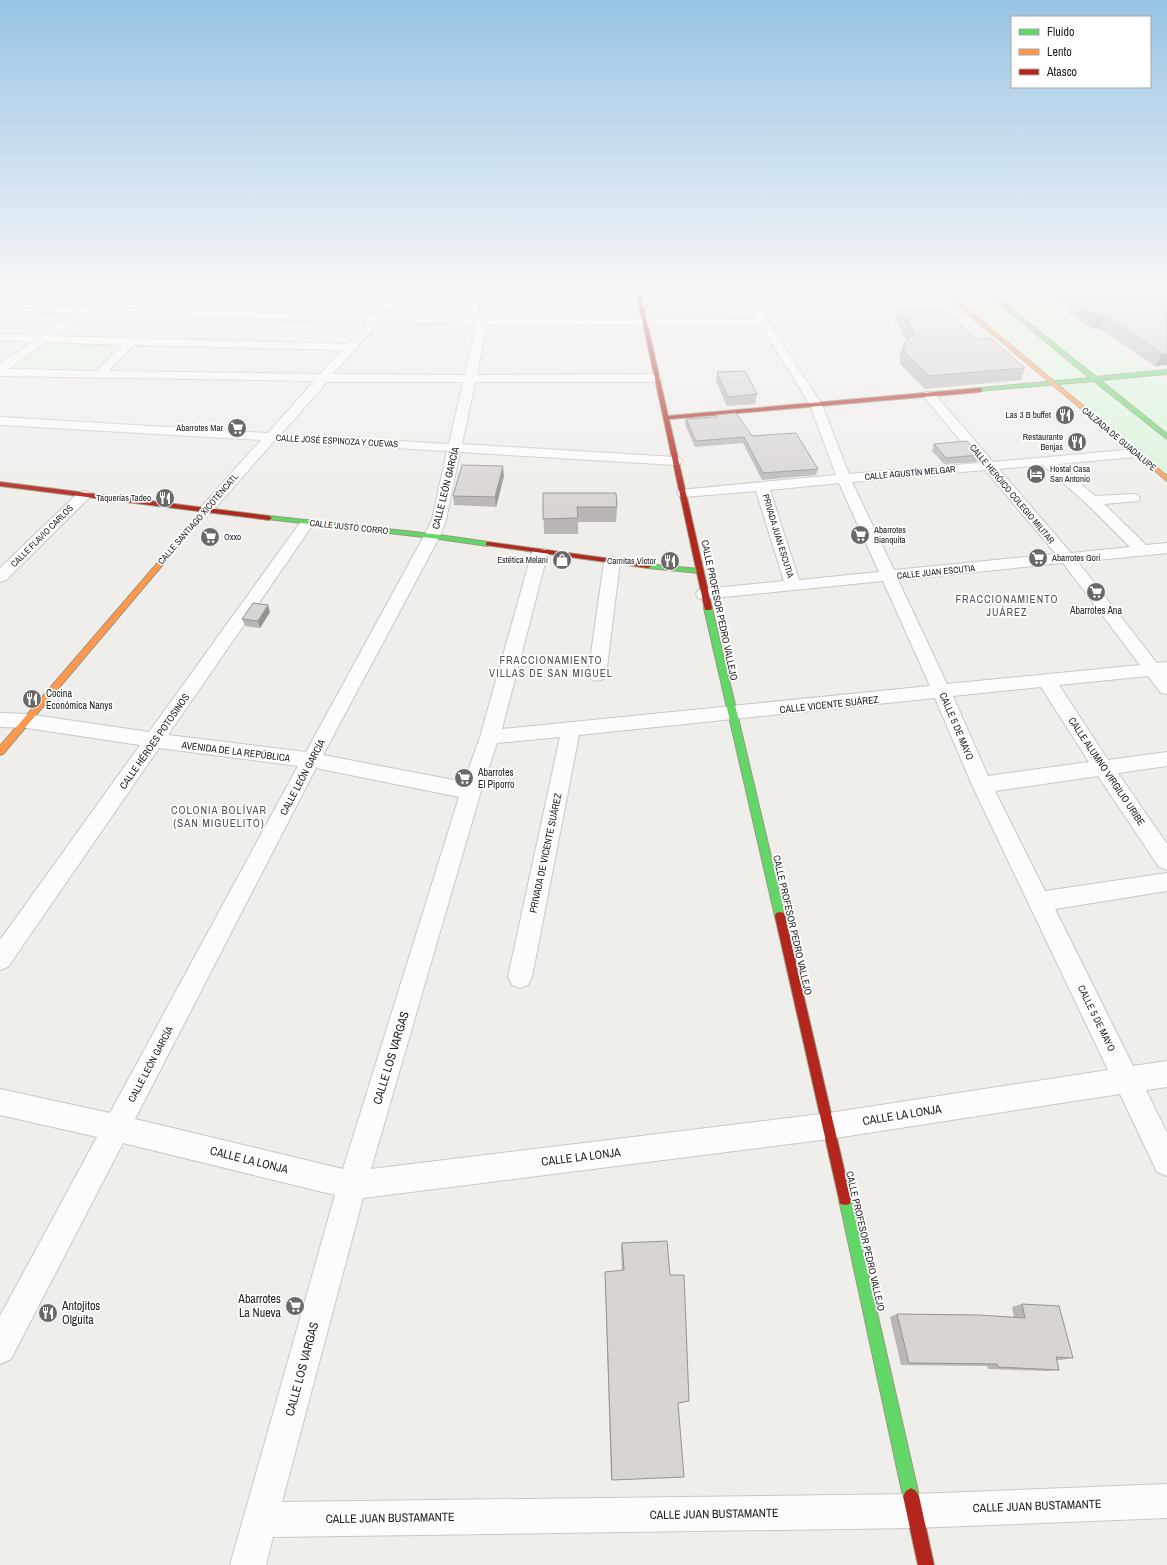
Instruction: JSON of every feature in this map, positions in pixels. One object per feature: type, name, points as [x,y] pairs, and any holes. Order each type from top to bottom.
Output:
[{"type":"street","points":[[0,371],[10,364]]},
{"type":"street","points":[[99,375],[110,364]]},
{"type":"street","name":"CALLE SANTIAGO XICOTÉNCATL","points":[[0,752],[206,510],[337,364]]},
{"type":"street","name":"CALLE LEÓN GARCÍA","points":[[0,1348],[311,760],[432,536],[439,520],[474,364]]},
{"type":"street","name":"CALLE PROFESOR PEDRO VALLEJO","points":[[653,364],[675,461],[684,493],[704,594],[829,1126],[926,1565]]},
{"type":"street","name":"CALLE 5 DE MAYO","points":[[790,364],[816,405],[844,479],[942,692],[982,785],[1129,1081],[1167,1162]]},
{"type":"street","name":"CALZADA DE GUADALUPE","points":[[1028,364],[1167,479]]},
{"type":"street","points":[[1075,364],[1167,437]]},
{"type":"street","points":[[0,371],[99,375],[325,378],[656,378]]},
{"type":"street","points":[[666,418],[1167,372]]},
{"type":"street","name":"CALLE HERÓICO COLEGIO MILITAR","points":[[929,395],[1159,669],[1167,688]]},
{"type":"street","name":"CALLE JOSÉ ESPINOZA Y CUEVAS","points":[[0,421],[675,461]]},
{"type":"street","name":"CALLE AGUSTÍN MELGAR","points":[[684,493],[1135,453]]},
{"type":"street","points":[[1046,461],[1092,501],[1143,551]]},
{"type":"street","name":"CALLE JUSTO CORRO","points":[[0,484],[307,523],[432,536],[612,562],[699,571]]},
{"type":"street","name":"PRIVADA JUAN ESCUTIA","points":[[762,486],[793,585]]},
{"type":"street","name":"CALLE FLAVIO CARLOS","points":[[0,577],[84,495]]},
{"type":"street","points":[[1092,501],[1133,498]]},
{"type":"street","name":"CALLE HÉROES POTOSINOS","points":[[0,959],[307,523]]},
{"type":"street","name":"CALLE JUAN ESCUTIA","points":[[704,594],[890,577],[1167,548]]},
{"type":"street","name":"CALLE LOS VARGAS","points":[[248,1565],[352,1185],[471,791],[490,737],[540,552]]},
{"type":"street","points":[[597,675],[612,562]]},
{"type":"street","name":"CALLE VICENTE SUÁREZ","points":[[490,737],[1048,682],[1159,669]]},
{"type":"street","name":"CALLE ALUMNO VIRGILIO URIBE","points":[[1048,682],[1104,769],[1167,861]]},
{"type":"street","name":"AVENIDA DE LA REPÚBLICA","points":[[0,720],[27,721],[155,740],[311,760],[471,791]]},
{"type":"street","name":"PRIVADA DE VICENTE SUÁREZ","points":[[520,977],[571,729]]},
{"type":"street","points":[[982,785],[1167,759]]},
{"type":"street","points":[[1039,902],[1167,882]]},
{"type":"street","name":"CALLE LA LONJA","points":[[0,1102],[116,1128],[352,1185],[829,1126],[1167,1074]]},
{"type":"street","name":"CALLE JUAN BUSTAMANTE","points":[[260,1520],[914,1511],[1167,1501]]},
{"type":"green space","points":[[15,364],[99,364],[93,370],[13,369]]},
{"type":"green space","points":[[1037,364],[1141,364],[1167,382],[1167,474]]},
{"type":"building","points":[[917,364],[1020,364],[1025,368],[929,376]]},
{"type":"building","points":[[745,371],[757,394],[728,397],[717,372]]},
{"type":"building","points":[[736,413],[752,436],[796,433],[818,469],[763,473],[744,437],[696,441],[686,419],[717,417],[716,415]]},
{"type":"building","points":[[967,441],[979,455],[946,458],[934,444]]},
{"type":"building","points":[[462,465],[503,466],[495,497],[453,496]]},
{"type":"building","points":[[543,493],[616,493],[617,507],[577,507],[578,518],[543,519]]},
{"type":"building","points":[[253,603],[268,605],[258,621],[242,619]]},
{"type":"building","points":[[667,1241],[670,1275],[684,1275],[689,1401],[678,1403],[684,1477],[612,1480],[605,1272],[624,1270],[622,1243]]},
{"type":"building","points":[[1022,1304],[1059,1306],[1073,1358],[1056,1357],[1059,1370],[998,1367],[997,1364],[909,1363],[897,1314],[979,1315],[1025,1318]]},
{"type":"traffic: fast","points":[[1077,364],[1167,437]]},
{"type":"traffic: fast","points":[[980,390],[1167,372]]},
{"type":"traffic: fast","points":[[269,518],[432,536],[488,544]]},
{"type":"traffic: fast","points":[[648,566],[699,571]]},
{"type":"traffic: fast","points":[[708,608],[780,916]]},
{"type":"traffic: fast","points":[[845,1199],[911,1496]]},
{"type":"traffic: slow","points":[[1030,364],[1167,479]]},
{"type":"traffic: slow","points":[[0,752],[206,510]]},
{"type":"traffic: jam","points":[[654,364],[708,608]]},
{"type":"traffic: jam","points":[[666,418],[980,390]]},
{"type":"traffic: jam","points":[[0,484],[269,518]]},
{"type":"traffic: jam","points":[[488,544],[648,566]]},
{"type":"traffic: jam","points":[[780,916],[845,1199]]},
{"type":"traffic: jam","points":[[911,1496],[926,1565]]},
{"type":"place","name":"Las 3 B buffet","points":[[1065,415]]},
{"type":"place","name":"Abarrotes Mar","points":[[237,428]]},
{"type":"place","name":"Restaurante Benjas","points":[[1077,442]]},
{"type":"place","name":"Hostal Casa San Antonio","points":[[1036,474]]},
{"type":"place","name":"Taquerías Tadeo","points":[[165,498]]},
{"type":"place","name":"Abarrotes Bianquita","points":[[860,535]]},
{"type":"place","name":"Oxxo","points":[[210,537]]},
{"type":"place","name":"Abarrotes Gori","points":[[1038,558]]},
{"type":"place","name":"Estética Melani","points":[[562,560]]},
{"type":"place","name":"Carnitas Victor","points":[[670,561]]},
{"type":"place","name":"Abarrotes Ana","points":[[1096,592]]},
{"type":"place","name":"Cocina Económica Nanys","points":[[32,699]]},
{"type":"place","name":"Abarrotes El Piporro","points":[[464,778]]},
{"type":"place","name":"Abarrotes La Nueva","points":[[295,1306]]},
{"type":"place","name":"Antojitos Olguita","points":[[48,1313]]},
{"type":"district","name":"FRACCIONAMIENTO JUÁREZ","points":[[1007,605]]},
{"type":"district","name":"FRACCIONAMIENTO VILLAS DE SAN MIGUEL","points":[[551,666]]},
{"type":"district","name":"COLONIA BOLÍVAR (SAN MIGUELITO)","points":[[219,816]]}]
